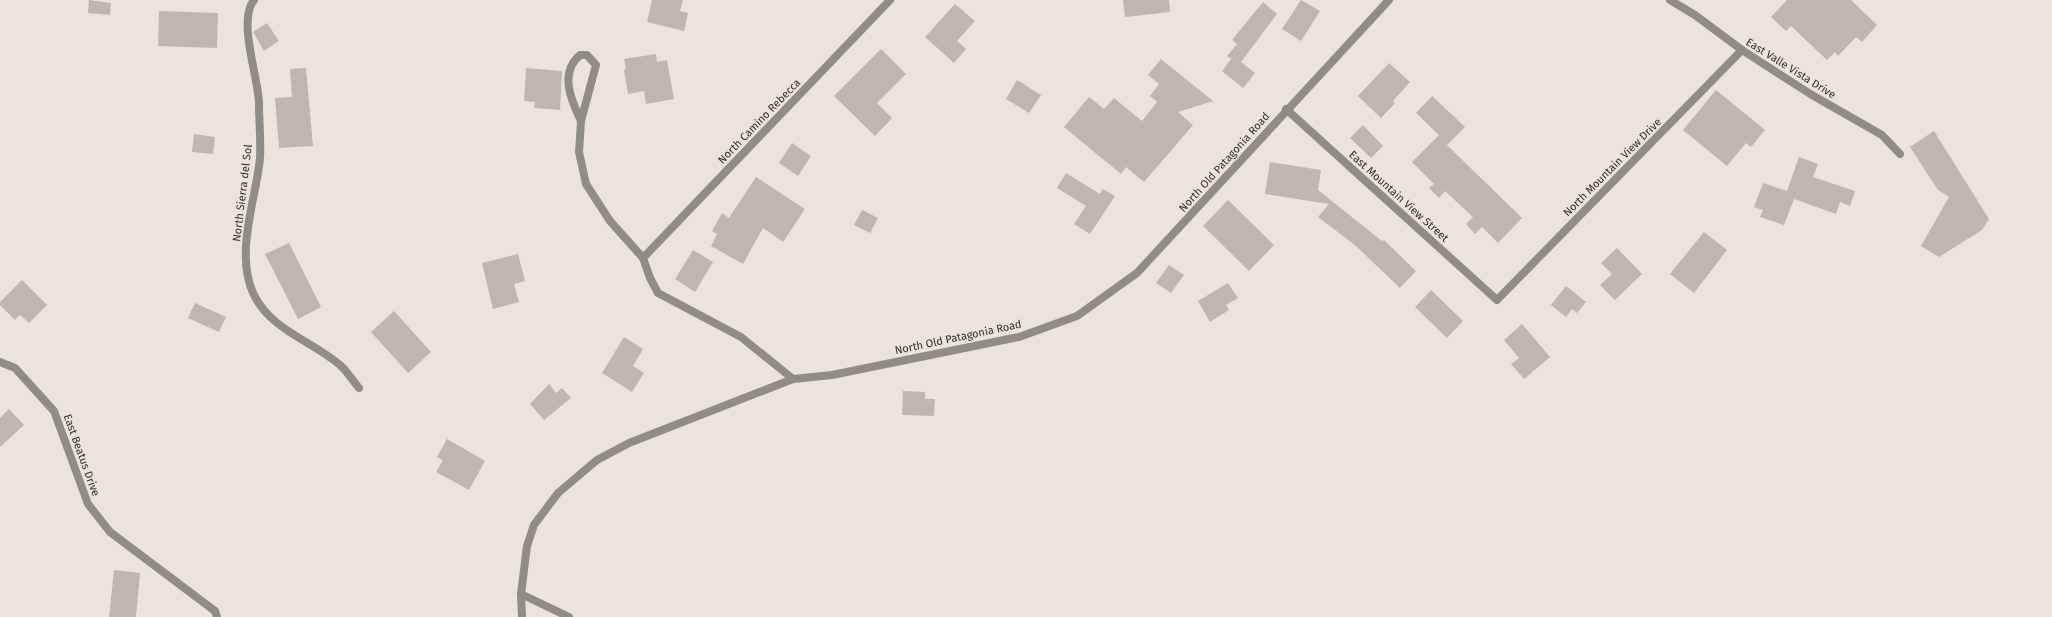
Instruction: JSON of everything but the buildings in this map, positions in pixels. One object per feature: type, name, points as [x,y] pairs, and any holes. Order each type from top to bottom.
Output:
[{"type":"street","name":"North Sierra del Sol","points":[[254,0],[251,4],[248,26],[251,61],[259,90],[260,158],[248,221],[246,272],[254,296],[271,320],[341,365],[359,388]]},
{"type":"street","name":"North Camino Rebecca","points":[[643,258],[890,0]]},
{"type":"street","name":"North Old Patagonia Road","points":[[522,617],[521,594],[527,546],[534,525],[546,507],[578,475],[597,460],[629,443],[793,379],[832,375],[1019,337],[1077,316],[1137,273],[1389,0]]},
{"type":"street","name":"East Valle Vista Drive","points":[[1670,0],[1695,15],[1742,50],[1812,95],[1882,135],[1900,154]]},
{"type":"street","name":"North Mountain View Drive","points":[[1496,300],[1742,50]]},
{"type":"street","points":[[580,121],[569,95],[568,72],[573,61],[580,55],[587,55],[596,65],[580,121],[579,152],[586,184],[610,221],[643,258],[650,278],[658,293],[741,336],[793,379]]},
{"type":"street","name":"East Mountain View Street","points":[[1286,110],[1496,300]]},
{"type":"street","name":"East Beatus Drive","points":[[0,362],[15,368],[54,411],[88,504],[110,532],[215,611],[217,617]]},
{"type":"street","points":[[521,594],[569,617]]}]
